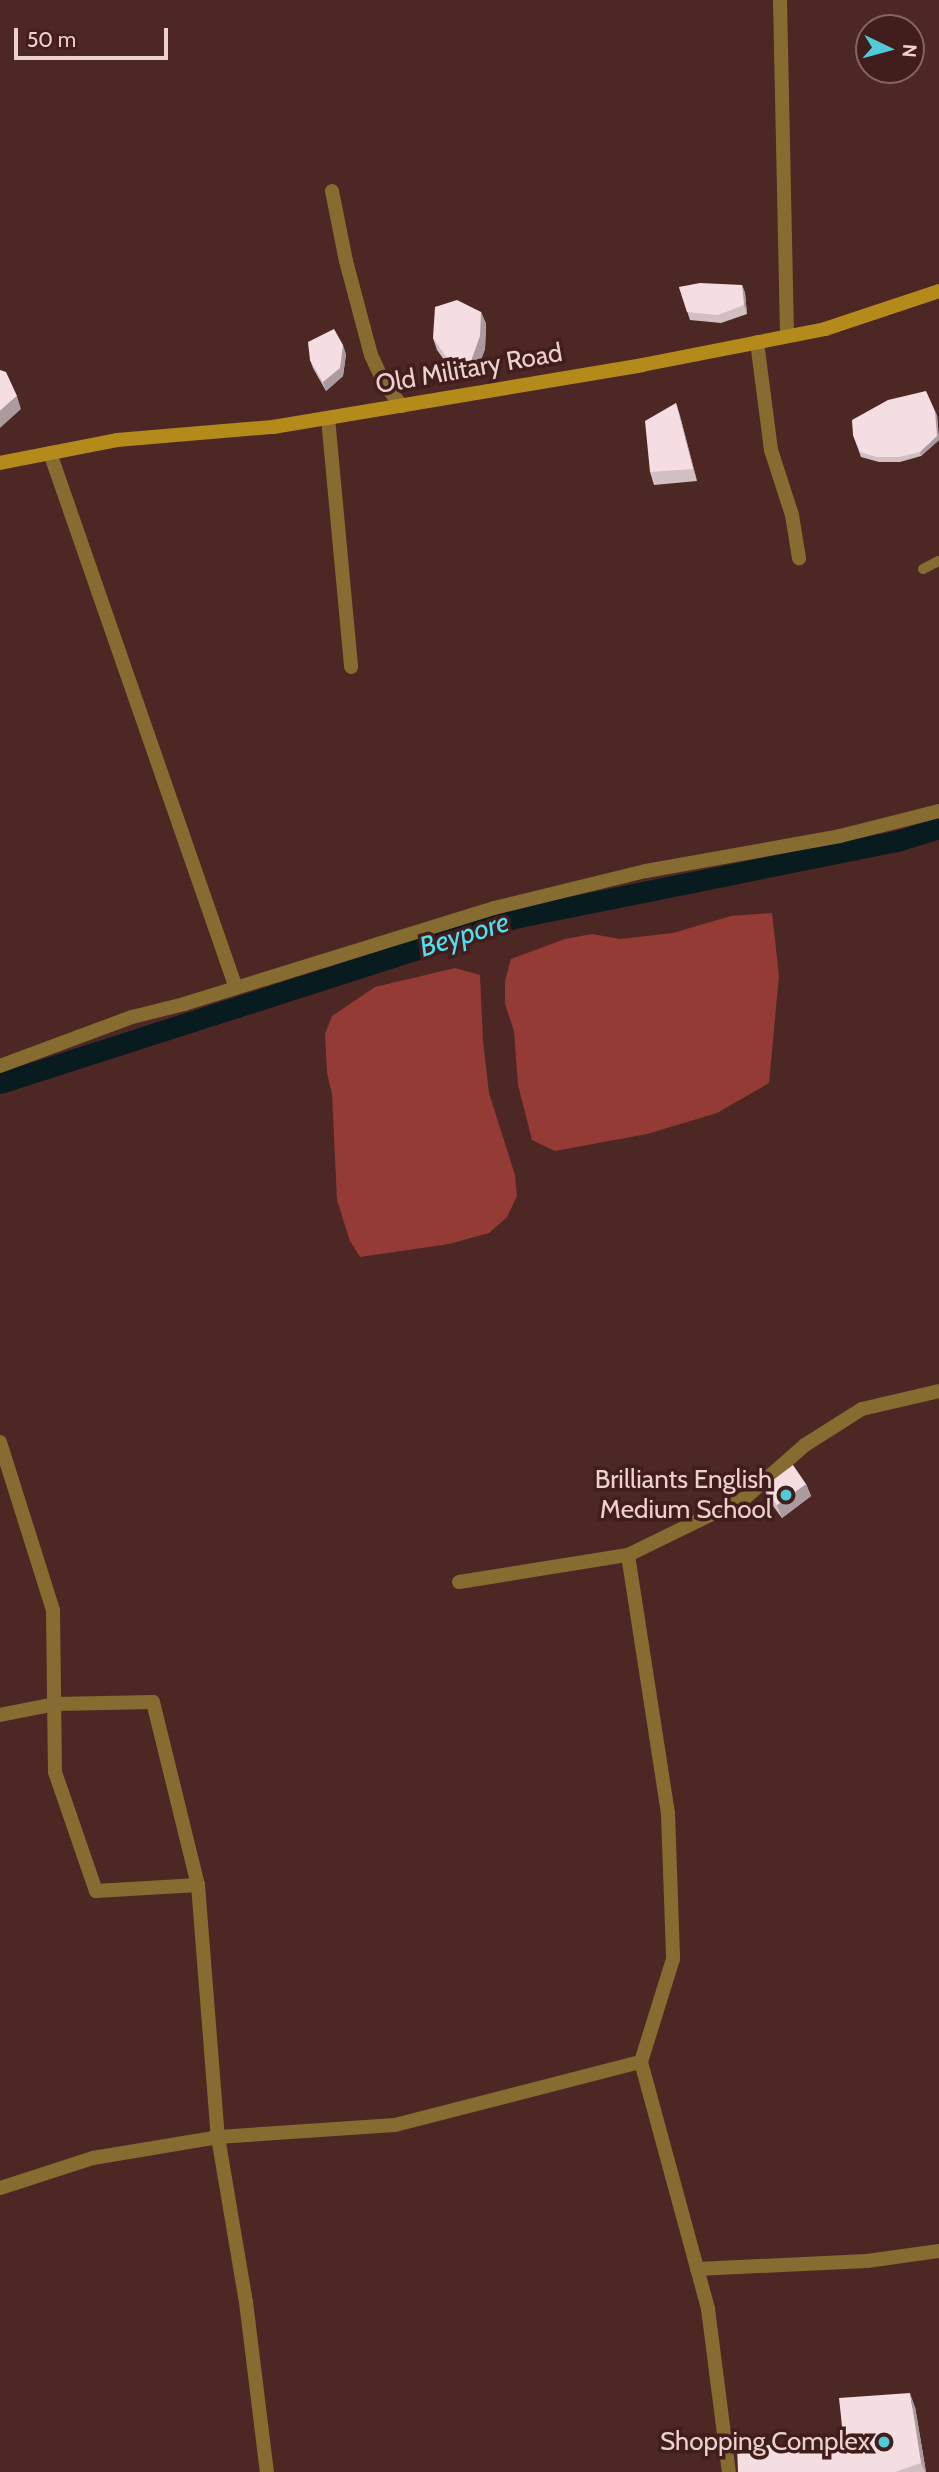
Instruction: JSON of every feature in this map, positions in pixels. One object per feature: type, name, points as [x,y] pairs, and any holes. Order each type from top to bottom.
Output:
[{"type":"main road","name":"Old Military Road","points":[[0,463],[117,440],[273,428],[757,342],[825,329],[939,291]]},
{"type":"street","points":[[780,0],[787,336]]},
{"type":"street","points":[[332,191],[346,261],[371,355],[385,385],[401,406]]},
{"type":"street","points":[[757,342],[771,450],[792,515],[799,558]]},
{"type":"street","points":[[328,418],[351,667]]},
{"type":"street","points":[[50,453],[236,988]]},
{"type":"street","points":[[0,1066],[132,1017],[236,988],[494,908],[646,871],[840,836],[939,811]]},
{"type":"street","points":[[459,1582],[628,1555],[745,1498],[805,1446],[862,1409],[939,1391]]},
{"type":"street","points":[[0,1442],[53,1611],[55,1772],[96,1891],[198,1885]]},
{"type":"street","points":[[628,1555],[668,1813],[673,1945],[673,1959],[641,2062],[708,2309],[729,2472]]},
{"type":"street","points":[[0,1715],[54,1704],[153,1702],[198,1885],[218,2137],[246,2302],[267,2472]]},
{"type":"street","points":[[0,2188],[93,2158],[218,2137],[395,2125],[641,2062]]},
{"type":"street","points":[[697,2269],[867,2261],[939,2251]]},
{"type":"lane","points":[[923,569],[939,561]]},
{"type":"shaded area","points":[[772,913],[779,976],[769,1083],[717,1113],[647,1134],[555,1151],[532,1140],[518,1085],[514,1031],[505,1004],[505,981],[511,959],[565,939],[592,934],[620,939],[673,933],[731,916]]},
{"type":"shaded area","points":[[455,968],[480,975],[489,1093],[515,1175],[517,1196],[507,1217],[489,1233],[449,1244],[360,1257],[350,1241],[337,1200],[332,1094],[327,1073],[325,1034],[332,1016],[375,987]]},
{"type":"building","points":[[700,283],[742,285],[744,305],[718,315],[687,312],[679,287]]},
{"type":"building","points":[[457,300],[481,312],[480,336],[471,361],[447,358],[433,338],[435,307]]},
{"type":"building","points":[[334,329],[343,345],[340,368],[323,382],[310,360],[308,342]]},
{"type":"building","points":[[0,370],[6,372],[17,396],[0,411]]},
{"type":"building","points":[[926,391],[935,411],[937,436],[920,452],[899,457],[877,457],[860,452],[853,435],[852,420],[888,400]]},
{"type":"building","points":[[676,403],[693,469],[650,472],[645,421]]},
{"type":"building","points":[[793,1465],[806,1484],[777,1505],[764,1487]]},
{"type":"building","points":[[910,2393],[921,2463],[895,2472],[738,2472],[737,2445],[844,2445],[839,2398]]},
{"type":"waterway","name":"Beypore","points":[[0,1083],[514,918],[900,840],[939,828]]},
{"type":"place","name":"Brilliants English Medium School","points":[[786,1495]]},
{"type":"place","name":"Shopping Complex","points":[[884,2442]]}]
